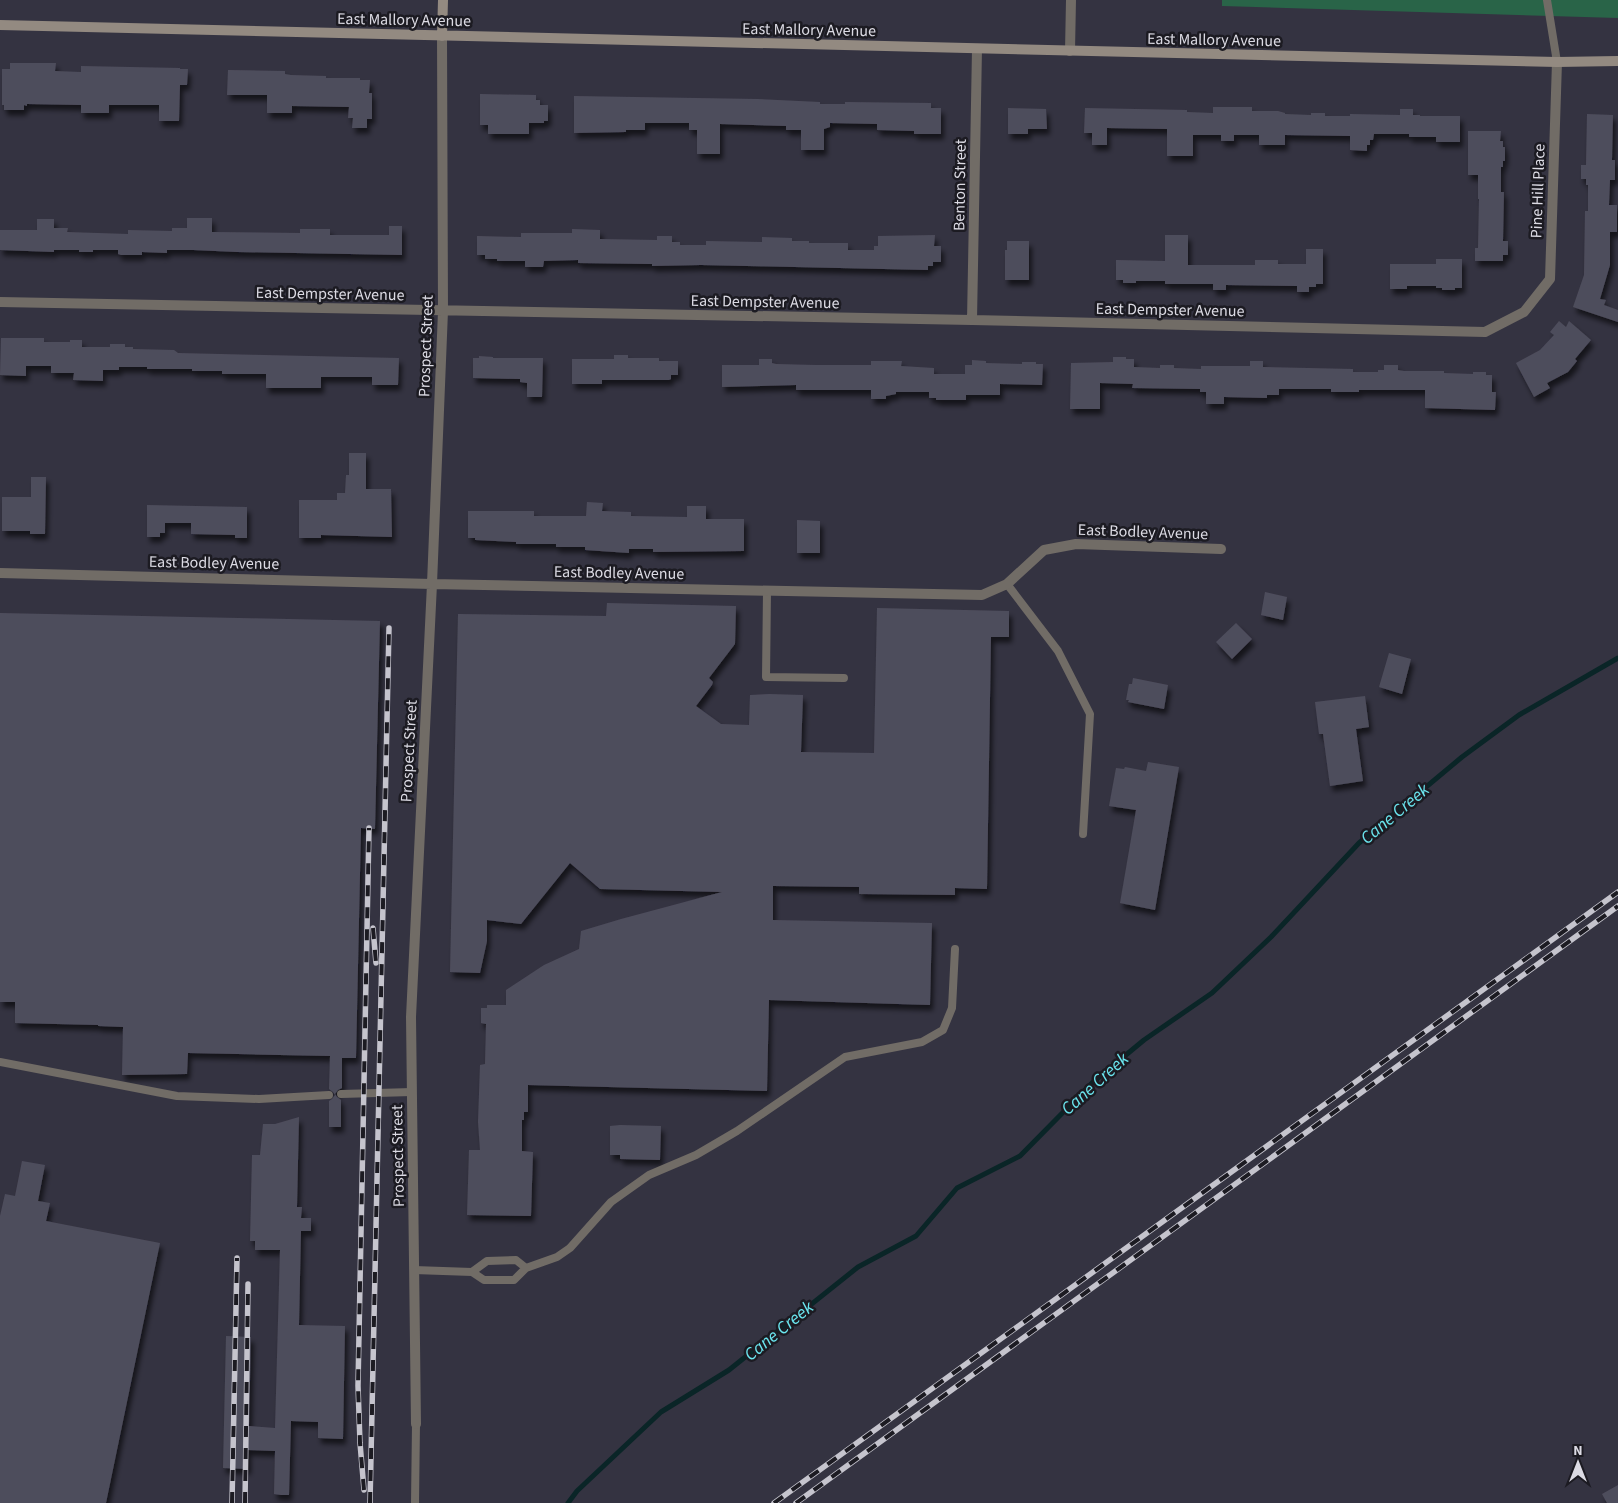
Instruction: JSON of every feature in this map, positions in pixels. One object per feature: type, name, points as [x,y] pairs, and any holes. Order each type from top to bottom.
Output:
[{"type":"main road","name":"Prospect Street","points":[[442,36],[443,0]]},
{"type":"main road","name":"East Mallory Avenue","points":[[0,25],[977,50],[1557,62],[1618,61]]},
{"type":"street","points":[[1070,0],[1070,51]]},
{"type":"street","name":"Prospect Street","points":[[416,1424],[411,1007],[432,584],[443,311],[442,36]]},
{"type":"street","name":"Benton Street","points":[[972,320],[977,50]]},
{"type":"street","name":"Pine Hill Place","points":[[1524,312],[1550,279],[1557,62]]},
{"type":"street","name":"East Dempster Avenue","points":[[0,302],[972,320],[1485,332],[1524,312]]},
{"type":"street","name":"East Bodley Avenue","points":[[0,573],[982,595],[1007,584],[1044,550],[1076,544],[1221,549]]},
{"type":"lane","points":[[1547,0],[1557,62]]},
{"type":"lane","points":[[1007,584],[1058,651],[1090,714],[1083,834]]},
{"type":"lane","points":[[767,591],[766,677],[844,678]]},
{"type":"lane","points":[[414,1270],[472,1272],[484,1280],[514,1280],[526,1268],[557,1257],[570,1248],[611,1202],[648,1175],[696,1155],[737,1131],[845,1057],[922,1042],[943,1030],[952,1008],[955,949]]},
{"type":"lane","points":[[0,1062],[177,1096],[259,1099],[329,1095]]},
{"type":"lane","points":[[341,1094],[412,1092]]},
{"type":"lane","points":[[472,1272],[487,1261],[516,1260],[526,1268]]},
{"type":"lane","name":"Prospect Street","points":[[415,1503],[416,1424]]},
{"type":"green space","points":[[1222,0],[1618,0],[1618,18],[1222,6]]},
{"type":"building","points":[[10,63],[56,63],[55,71],[81,72],[81,66],[188,69],[187,85],[180,85],[179,121],[159,121],[159,105],[109,105],[109,113],[81,113],[81,105],[27,104],[27,106],[24,105],[24,110],[4,110],[4,105],[2,105],[2,69],[10,69]]},
{"type":"building","points":[[228,70],[285,71],[285,74],[291,75],[370,80],[369,93],[372,93],[372,119],[367,119],[367,128],[352,128],[353,118],[348,118],[349,107],[292,106],[292,113],[267,113],[267,95],[227,95]]},
{"type":"building","points":[[480,94],[536,95],[536,100],[540,100],[540,105],[548,105],[548,121],[544,121],[544,123],[529,123],[529,134],[488,134],[488,125],[480,125]]},
{"type":"building","points":[[574,96],[757,99],[820,102],[820,104],[845,104],[845,102],[931,103],[931,108],[941,108],[941,134],[914,134],[914,131],[877,130],[877,124],[830,123],[830,127],[824,129],[824,150],[801,150],[801,130],[786,130],[786,126],[720,124],[720,154],[697,154],[697,130],[689,130],[689,123],[645,123],[645,130],[574,133]]},
{"type":"building","points":[[1213,107],[1252,107],[1252,111],[1278,111],[1285,114],[1311,115],[1311,113],[1325,113],[1325,116],[1350,116],[1350,114],[1400,115],[1400,109],[1413,109],[1413,115],[1460,116],[1460,142],[1436,142],[1436,137],[1409,137],[1409,134],[1374,134],[1373,140],[1370,140],[1370,145],[1367,145],[1367,151],[1350,150],[1350,136],[1285,135],[1285,145],[1259,145],[1259,135],[1234,135],[1234,141],[1221,141],[1221,135],[1193,135],[1193,156],[1167,156],[1167,129],[1107,128],[1107,145],[1092,145],[1092,133],[1084,133],[1085,108],[1187,110],[1187,112],[1213,113]]},
{"type":"building","points":[[1008,108],[1046,109],[1047,129],[1028,129],[1028,134],[1008,134]]},
{"type":"building","points":[[1587,114],[1613,115],[1612,160],[1615,160],[1615,180],[1610,180],[1609,205],[1617,205],[1617,232],[1610,232],[1610,265],[1600,299],[1606,300],[1604,305],[1618,310],[1618,322],[1573,307],[1584,275],[1585,211],[1588,211],[1588,185],[1586,185],[1586,179],[1581,179],[1581,165],[1586,165]]},
{"type":"building","points":[[1468,131],[1501,131],[1500,141],[1503,141],[1503,147],[1505,147],[1505,161],[1503,161],[1503,167],[1501,167],[1501,192],[1504,192],[1503,241],[1508,241],[1508,255],[1503,255],[1503,261],[1475,261],[1475,248],[1478,248],[1478,175],[1468,175]]},
{"type":"building","points":[[187,218],[212,218],[212,232],[300,233],[300,229],[330,229],[330,235],[389,235],[389,226],[402,226],[402,255],[167,250],[167,253],[142,252],[142,255],[121,255],[118,254],[118,250],[79,252],[79,250],[54,250],[54,252],[0,250],[0,230],[37,230],[37,219],[54,219],[54,228],[68,228],[67,232],[128,234],[128,230],[172,231],[172,228],[187,228]]},
{"type":"building","points":[[572,229],[600,230],[600,239],[657,240],[657,236],[672,236],[672,242],[680,242],[680,245],[706,245],[706,241],[762,242],[762,237],[792,238],[792,241],[809,241],[809,243],[848,243],[848,250],[874,250],[874,246],[878,246],[878,236],[935,235],[934,246],[941,246],[941,262],[933,262],[933,266],[928,266],[928,270],[701,265],[652,266],[652,264],[578,263],[578,260],[544,261],[543,267],[525,267],[525,261],[497,261],[497,259],[485,259],[485,255],[477,255],[477,236],[521,237],[521,233],[572,233]]},
{"type":"building","points":[[1165,235],[1188,235],[1188,265],[1255,265],[1255,260],[1278,260],[1278,264],[1306,264],[1306,249],[1323,249],[1323,284],[1309,287],[1309,292],[1297,292],[1297,286],[1226,285],[1226,290],[1213,290],[1213,284],[1165,284],[1165,281],[1123,283],[1123,280],[1116,280],[1116,260],[1165,261]]},
{"type":"building","points":[[1007,241],[1029,241],[1029,280],[1005,280],[1005,250],[1007,250]]},
{"type":"building","points":[[1436,259],[1462,259],[1462,288],[1442,290],[1442,288],[1436,288],[1436,286],[1407,286],[1407,289],[1390,289],[1390,264],[1436,264]]},
{"type":"building","points":[[1559,321],[1566,327],[1569,321],[1591,340],[1575,359],[1577,361],[1568,372],[1547,383],[1550,388],[1534,397],[1516,363],[1540,350],[1554,335],[1550,332]]},
{"type":"building","points":[[1,338],[44,338],[44,342],[82,340],[82,347],[110,347],[110,344],[125,344],[125,347],[133,347],[133,349],[174,350],[178,353],[399,358],[398,385],[372,385],[372,377],[321,377],[321,388],[266,388],[266,374],[222,374],[222,371],[147,369],[147,367],[119,367],[119,370],[103,370],[103,381],[73,380],[74,373],[51,373],[51,366],[26,366],[26,376],[0,375]]},
{"type":"building","points":[[614,355],[628,355],[628,358],[659,358],[659,361],[678,361],[678,375],[671,375],[669,380],[602,380],[602,384],[572,384],[572,359],[614,359]]},
{"type":"building","points":[[479,356],[493,358],[543,358],[542,397],[527,397],[527,383],[520,382],[520,379],[473,378],[473,358],[479,358]]},
{"type":"building","points":[[1113,357],[1134,359],[1134,367],[1160,368],[1160,365],[1174,365],[1174,368],[1201,369],[1201,366],[1250,366],[1250,361],[1263,361],[1263,367],[1353,369],[1353,372],[1378,372],[1378,370],[1384,370],[1384,365],[1398,365],[1398,370],[1404,371],[1444,371],[1444,373],[1473,374],[1473,372],[1486,372],[1486,375],[1492,375],[1492,392],[1496,392],[1495,410],[1425,408],[1425,390],[1331,392],[1331,389],[1279,389],[1279,395],[1267,395],[1267,398],[1224,397],[1224,404],[1206,404],[1206,392],[1200,392],[1200,389],[1132,388],[1133,384],[1100,383],[1100,409],[1070,409],[1071,363],[1113,362]]},
{"type":"building","points":[[759,359],[772,359],[772,363],[776,364],[816,365],[871,365],[871,361],[902,361],[901,366],[934,368],[934,374],[965,374],[965,365],[972,365],[972,360],[986,361],[986,363],[1022,364],[1022,362],[1036,362],[1036,364],[1043,364],[1042,385],[1000,384],[1000,395],[966,395],[966,400],[936,400],[936,398],[929,398],[929,392],[896,392],[896,394],[886,396],[886,399],[871,399],[871,390],[796,390],[796,385],[722,387],[722,365],[759,365]]},
{"type":"building","points":[[349,453],[366,453],[366,489],[391,489],[392,537],[321,535],[321,538],[299,538],[299,500],[337,500],[337,493],[345,493],[346,475],[349,475]]},
{"type":"building","points":[[31,477],[46,477],[45,534],[30,534],[30,531],[2,531],[2,497],[31,497]]},
{"type":"building","points":[[587,502],[603,503],[602,511],[631,512],[631,516],[687,517],[687,506],[706,506],[706,519],[744,519],[744,551],[653,552],[653,549],[629,549],[629,553],[585,550],[585,547],[556,547],[556,544],[516,544],[516,542],[468,538],[468,511],[534,511],[534,516],[586,516]]},
{"type":"building","points":[[147,505],[247,507],[247,538],[235,538],[235,535],[191,534],[191,523],[165,523],[165,533],[160,533],[160,537],[147,537]]},
{"type":"building","points":[[797,520],[820,521],[820,553],[797,553]]},
{"type":"building","points":[[1265,592],[1287,597],[1283,620],[1261,615]]},
{"type":"building","points":[[607,603],[736,606],[735,644],[709,678],[713,682],[712,685],[696,706],[721,724],[749,725],[750,695],[803,695],[801,752],[874,753],[877,608],[1009,611],[1009,637],[991,637],[987,889],[955,888],[955,895],[859,894],[859,887],[773,886],[773,920],[932,923],[930,1005],[769,1000],[767,1091],[528,1085],[528,1112],[524,1112],[524,1120],[522,1120],[522,1151],[533,1152],[531,1216],[467,1215],[469,1150],[480,1150],[478,1122],[480,1065],[485,1064],[486,1024],[481,1023],[481,1008],[487,1008],[487,1005],[506,1005],[506,990],[544,965],[579,949],[581,931],[722,892],[600,889],[570,863],[521,924],[487,920],[487,941],[480,973],[450,972],[458,614],[606,616]]},
{"type":"building","points":[[0,613],[380,621],[375,829],[361,828],[356,1058],[342,1058],[342,1088],[335,1094],[341,1100],[341,1127],[329,1127],[329,1101],[335,1095],[329,1089],[330,1056],[188,1053],[187,1074],[122,1075],[123,1027],[15,1023],[15,1002],[0,1002]]},
{"type":"building","points":[[1236,623],[1252,639],[1232,659],[1216,642]]},
{"type":"building","points":[[1389,653],[1411,659],[1402,694],[1379,687]]},
{"type":"building","points":[[1133,678],[1168,685],[1164,709],[1126,700],[1129,684],[1132,684]]},
{"type":"building","points":[[1365,696],[1369,727],[1356,729],[1363,781],[1330,786],[1323,734],[1319,734],[1315,702]]},
{"type":"building","points":[[1148,762],[1179,767],[1155,910],[1120,903],[1136,810],[1109,806],[1116,768],[1124,769],[1125,767],[1146,771]]},
{"type":"building","points":[[299,1117],[297,1207],[302,1207],[301,1218],[311,1218],[311,1231],[301,1231],[299,1325],[345,1326],[343,1439],[318,1438],[318,1422],[291,1421],[289,1495],[281,1495],[274,1494],[275,1451],[248,1450],[248,1469],[223,1468],[226,1336],[251,1337],[249,1426],[275,1428],[280,1250],[255,1250],[255,1241],[250,1241],[252,1155],[260,1155],[263,1124],[275,1124]]},
{"type":"building","points":[[610,1126],[661,1126],[660,1160],[620,1159],[620,1155],[610,1155]]},
{"type":"building","points":[[22,1161],[45,1165],[38,1201],[50,1203],[46,1221],[160,1243],[106,1503],[0,1503],[0,1216],[5,1194],[15,1196]]},
{"type":"building","points":[[1618,1485],[1618,1503],[1607,1503],[1602,1494]]},
{"type":"waterway","name":"Cane Creek","points":[[568,1503],[577,1491],[661,1412],[729,1370],[858,1267],[916,1236],[957,1188],[1020,1156],[1092,1083],[1144,1040],[1212,993],[1271,937],[1359,843],[1462,757],[1519,715],[1618,658]]},
{"type":"railway","points":[[370,1503],[389,628]]},
{"type":"railway","points":[[364,1490],[358,1386],[369,828]]},
{"type":"railway","points":[[774,1503],[1618,892]]},
{"type":"railway","points":[[796,1503],[1618,906]]},
{"type":"railway","points":[[373,928],[376,963]]},
{"type":"railway","points":[[232,1503],[237,1258]]},
{"type":"railway","points":[[245,1503],[248,1284]]}]
